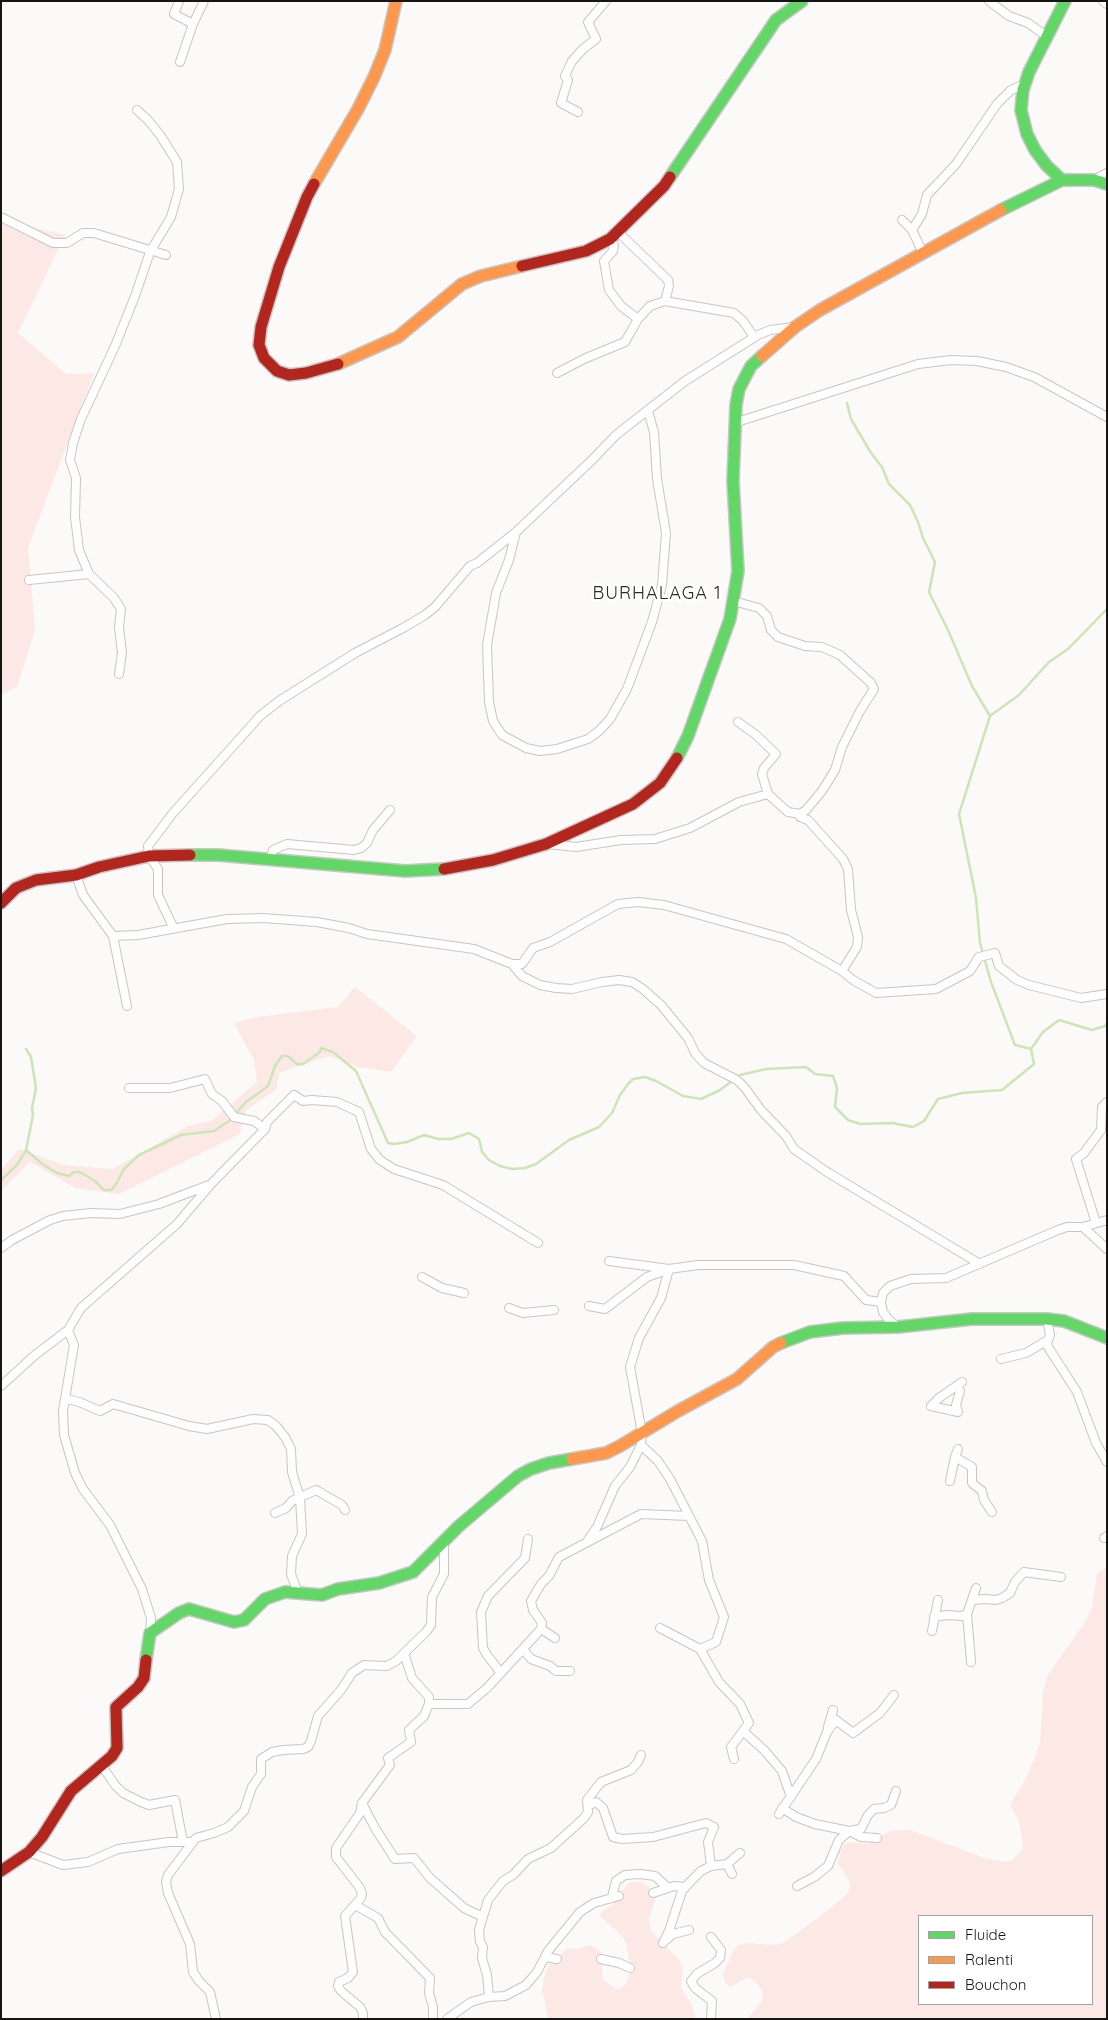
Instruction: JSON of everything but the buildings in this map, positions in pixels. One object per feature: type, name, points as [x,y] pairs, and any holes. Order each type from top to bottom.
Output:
[{"type":"street","points":[[179,1],[174,14],[193,24]]},
{"type":"street","points":[[180,62],[193,24],[204,1]]},
{"type":"street","points":[[396,1],[385,50],[374,77],[358,110],[307,197],[279,267],[261,327],[259,345],[264,358],[276,371],[290,375],[306,373],[347,361],[398,337],[445,296],[462,284],[481,276],[586,251],[614,236],[664,186],[776,20],[802,1]]},
{"type":"street","points":[[578,112],[561,103],[568,80],[565,76],[572,61],[596,39],[588,22],[606,1]]},
{"type":"street","points":[[989,1],[1009,16],[1028,23],[1046,36]]},
{"type":"street","points":[[1062,180],[1047,166],[1027,134],[1021,110],[1025,84],[1046,36],[1065,1]]},
{"type":"street","points":[[1103,1],[1107,4]]},
{"type":"street","points":[[912,230],[922,214],[927,195],[956,164],[997,104],[1011,90],[1025,84]]},
{"type":"street","points":[[119,674],[122,653],[119,627],[121,609],[114,598],[89,574],[79,550],[76,534],[76,478],[70,460],[72,443],[81,419],[116,346],[150,252],[171,217],[179,189],[177,162],[160,135],[148,120],[136,110]]},
{"type":"street","points":[[1094,180],[1107,173]]},
{"type":"street","points":[[1,903],[16,888],[36,880],[76,874],[149,856],[218,855],[356,868],[405,871],[436,870],[493,860],[546,844],[633,804],[660,783],[674,764],[688,736],[730,619],[738,571],[732,481],[734,423],[736,405],[745,376],[751,366],[794,328],[847,294],[1000,210],[1062,180],[1094,180],[1107,184]]},
{"type":"street","points":[[1,217],[53,243],[67,243],[83,233],[94,233],[150,252],[166,255]]},
{"type":"street","points":[[902,220],[912,230],[923,253]]},
{"type":"street","points":[[614,236],[668,280],[669,286],[665,301]]},
{"type":"street","points":[[614,236],[614,251],[604,261],[610,290],[621,306],[638,320]]},
{"type":"street","points":[[557,373],[624,342],[638,320],[650,306],[665,301],[734,313],[743,321],[754,337]]},
{"type":"street","points":[[174,929],[158,895],[158,869],[149,856],[148,846],[173,813],[268,708],[355,653],[425,615],[435,607],[470,566],[478,563],[516,532],[616,435],[685,381],[754,337],[770,330],[794,328]]},
{"type":"street","points":[[734,423],[918,364],[951,360],[977,360],[1006,367],[1034,378],[1107,417]]},
{"type":"street","points":[[516,532],[509,560],[496,593],[491,619],[488,645],[489,702],[493,721],[502,735],[526,748],[540,751],[557,749],[588,739],[599,731],[619,704],[652,622],[662,586],[666,533],[657,479],[654,432],[648,411]]},
{"type":"street","points":[[29,580],[89,574]]},
{"type":"street","points":[[733,601],[759,608],[767,616],[771,630],[778,637],[805,646],[822,647],[840,655],[874,688],[848,735],[835,770],[822,791],[806,810],[800,814],[788,812],[768,794],[762,774],[764,768],[776,754],[755,734],[738,722]]},
{"type":"street","points":[[546,844],[576,847],[621,840],[655,840],[690,828],[739,802],[768,794]]},
{"type":"street","points":[[270,859],[273,850],[287,844],[354,850],[361,848],[367,843],[373,830],[390,810]]},
{"type":"street","points":[[800,814],[800,818],[808,820],[843,859],[848,869],[851,910],[858,937],[858,947],[842,971]]},
{"type":"street","points":[[76,874],[83,895],[113,936],[127,1006]]},
{"type":"street","points":[[113,936],[138,935],[227,919],[263,918],[317,922],[349,928],[367,934],[474,949],[512,964],[522,964],[533,948],[550,942],[618,904],[638,902],[664,905],[786,939],[842,971],[876,994],[936,989],[970,971],[978,957],[994,952],[999,966],[1017,980],[1029,985],[1081,998],[1107,994]]},
{"type":"street","points":[[512,964],[522,976],[540,985],[572,989],[619,980],[632,982],[643,989],[661,1005],[683,1031],[695,1053],[704,1063],[737,1080],[786,1136],[794,1149],[827,1172],[980,1264]]},
{"type":"street","points":[[129,1088],[170,1088],[205,1080],[212,1094],[222,1102],[234,1117],[254,1121],[265,1129]]},
{"type":"street","points":[[1,1386],[35,1355],[68,1330],[81,1308],[177,1224],[211,1184],[265,1129],[267,1122],[294,1095],[303,1101],[337,1102],[359,1112],[371,1149],[380,1160],[394,1170],[443,1185],[538,1243]]},
{"type":"street","points":[[1096,1222],[1076,1159],[1084,1153],[1101,1130],[1102,1107],[1107,1102]]},
{"type":"street","points":[[1,1248],[50,1220],[63,1216],[91,1213],[120,1214],[159,1204],[211,1184]]},
{"type":"street","points":[[898,1327],[883,1312],[880,1302],[883,1293],[890,1286],[911,1280],[946,1278],[1058,1230],[1067,1227],[1083,1227],[1107,1220]]},
{"type":"street","points":[[1083,1227],[1107,1249]]},
{"type":"street","points":[[609,1262],[669,1269]]},
{"type":"street","points":[[589,1306],[605,1309],[647,1277],[669,1269],[698,1265],[794,1265],[844,1276],[866,1300],[880,1302]]},
{"type":"street","points":[[669,1269],[661,1298],[639,1338],[630,1367],[642,1439],[670,1479],[702,1541],[709,1580],[724,1616],[716,1642],[700,1649]]},
{"type":"street","points":[[422,1277],[442,1288],[464,1293]]},
{"type":"street","points":[[509,1308],[522,1313],[554,1310]]},
{"type":"street","points":[[150,1633],[163,1622],[189,1609],[234,1622],[244,1620],[265,1599],[285,1592],[311,1596],[322,1595],[338,1589],[379,1583],[401,1577],[420,1567],[444,1542],[518,1476],[549,1463],[606,1453],[642,1439],[678,1411],[737,1379],[773,1347],[790,1338],[810,1332],[843,1328],[898,1327],[972,1319],[1047,1319],[1064,1321],[1080,1326],[1107,1338]]},
{"type":"street","points":[[1047,1319],[1050,1335],[1048,1347],[1077,1392],[1096,1444],[1107,1462]]},
{"type":"street","points":[[1,1871],[29,1852],[42,1837],[62,1802],[71,1791],[112,1756],[117,1748],[116,1707],[138,1687],[144,1678],[150,1633],[150,1618],[142,1589],[110,1525],[83,1489],[75,1473],[64,1435],[63,1411],[67,1399],[74,1345],[68,1330]]},
{"type":"street","points":[[1001,1359],[1026,1353],[1048,1340]]},
{"type":"street","points":[[67,1399],[100,1411],[113,1404],[170,1422],[207,1428],[253,1419],[268,1420],[281,1432],[291,1449],[292,1472],[300,1498],[302,1534],[292,1556],[291,1574],[298,1593]]},
{"type":"street","points":[[586,1543],[597,1528],[615,1486],[630,1467],[642,1439]]},
{"type":"street","points":[[950,1481],[958,1448]]},
{"type":"street","points":[[955,1457],[972,1467],[972,1483],[982,1491],[984,1500],[992,1512]]},
{"type":"street","points":[[275,1513],[286,1508],[292,1501],[316,1490],[342,1505],[345,1510]]},
{"type":"street","points":[[429,1704],[468,1704],[501,1673],[541,1629],[542,1623],[531,1604],[541,1584],[549,1576],[559,1557],[645,1513],[689,1516]]},
{"type":"street","points":[[501,1673],[486,1656],[483,1648],[481,1612],[488,1596],[525,1558],[528,1540]]},
{"type":"street","points":[[29,1852],[63,1866],[88,1862],[118,1850],[169,1842],[188,1842],[228,1827],[244,1811],[252,1787],[262,1774],[261,1758],[272,1752],[308,1747],[318,1716],[334,1699],[356,1669],[364,1665],[387,1666],[396,1661],[431,1625],[432,1597],[444,1574],[444,1542]]},
{"type":"street","points":[[972,1600],[996,1600],[1002,1598],[1010,1593],[1015,1582],[1024,1572],[1061,1576]]},
{"type":"street","points":[[971,1662],[967,1614],[976,1588]]},
{"type":"street","points":[[932,1631],[938,1600]]},
{"type":"street","points":[[934,1617],[962,1616],[967,1614]]},
{"type":"street","points":[[660,1628],[700,1649],[719,1682],[740,1704],[749,1723],[730,1747],[734,1759]]},
{"type":"street","points":[[541,1629],[555,1638]]},
{"type":"street","points":[[523,1649],[531,1659],[550,1666],[556,1671],[570,1670]]},
{"type":"street","points":[[362,2019],[363,2012],[360,2007],[341,1991],[338,1986],[339,1982],[348,1978],[353,1972],[345,1916],[361,1898],[360,1888],[336,1857],[336,1848],[360,1813],[362,1803],[390,1765],[388,1758],[411,1742],[409,1730],[424,1716],[429,1704],[429,1697],[412,1678],[404,1653]]},
{"type":"street","points":[[827,1732],[836,1720],[857,1735],[880,1713],[894,1694]]},
{"type":"street","points":[[833,1710],[827,1732],[816,1759],[780,1811],[814,1824],[849,1831],[861,1837],[877,1838]]},
{"type":"street","points":[[743,1731],[765,1751],[782,1771],[791,1797]]},
{"type":"street","points":[[489,1997],[479,1930],[488,1900],[504,1881],[513,1875],[528,1859],[551,1848],[584,1818],[588,1812],[587,1800],[601,1782],[631,1770],[641,1755]]},
{"type":"street","points":[[102,1766],[123,1793],[141,1802],[150,1805],[175,1800],[188,1842],[183,1857],[168,1875],[166,1882],[168,1893],[190,1944],[193,1972],[199,1981],[208,1988],[213,1998],[216,2019]]},
{"type":"street","points":[[797,1886],[814,1877],[828,1866],[839,1840],[849,1831],[861,1828],[868,1815],[874,1809],[891,1805],[896,1790]]},
{"type":"street","points":[[588,1806],[596,1802],[603,1808],[613,1837],[622,1839],[653,1837],[706,1823]]},
{"type":"street","points":[[362,1803],[395,1859],[414,1858],[430,1878],[464,1908],[483,1917]]},
{"type":"street","points":[[702,1816],[706,1823],[714,1827],[708,1842],[711,1866]]},
{"type":"street","points":[[689,1930],[674,1934],[662,1943],[669,1931],[685,1887],[701,1871],[711,1866],[727,1864],[740,1853]]},
{"type":"street","points":[[727,1864],[732,1874]]},
{"type":"street","points":[[447,2019],[471,2002],[489,1997],[505,1996],[526,1985],[580,1912],[594,1903],[616,1896],[616,1881],[625,1875],[655,1876],[668,1888]]},
{"type":"street","points":[[653,1893],[674,1886],[685,1887]]},
{"type":"street","points":[[355,1905],[378,1918],[385,1932],[430,1978],[429,1993],[433,2007],[433,2019]]},
{"type":"street","points":[[711,1937],[721,1950],[720,1958],[698,1973],[691,1981],[695,1988],[712,2001],[711,2019]]},
{"type":"street","points":[[545,1957],[557,1958]]},
{"type":"street","points":[[601,1959],[619,1962],[630,1968]]},
{"type":"shaded area","points":[[1,220],[65,235],[18,333],[66,374],[94,373],[28,548],[35,630],[17,687],[1,695]]},
{"type":"shaded area","points":[[355,987],[417,1036],[391,1072],[358,1067],[329,1056],[279,1073],[277,1089],[245,1111],[240,1134],[119,1194],[75,1188],[30,1162],[1,1191],[1,1170],[19,1149],[64,1165],[113,1169],[188,1126],[211,1121],[257,1082],[254,1060],[234,1023],[257,1017],[338,1007]]},
{"type":"shaded area","points":[[1107,1567],[1107,2019],[747,2019],[762,2001],[763,1992],[756,1982],[748,1977],[730,1987],[725,1982],[723,1974],[733,1951],[739,1945],[747,1943],[781,1944],[818,1918],[846,1895],[850,1888],[849,1880],[838,1864],[838,1860],[842,1848],[848,1842],[868,1844],[890,1831],[911,1830],[984,1858],[1005,1862],[1013,1859],[1021,1851],[1023,1842],[1018,1819],[1010,1805],[1027,1776],[1040,1744],[1043,1692],[1047,1676],[1085,1622],[1092,1607],[1097,1574]]},
{"type":"shaded area","points":[[629,1882],[641,1882],[648,1886],[653,1893],[655,1900],[649,1919],[651,1931],[679,1960],[683,1967],[681,1987],[693,2008],[696,2019],[548,2019],[542,1990],[544,1978],[548,1966],[568,1948],[576,1949],[591,1945],[601,1952],[603,1980],[616,1989],[620,1989],[626,1984],[631,1968],[626,1943],[622,1936],[600,1916],[601,1912],[612,1905]]},
{"type":"waterway","points":[[847,403],[851,419],[871,453],[882,467],[889,484],[910,505],[918,522],[923,538],[935,562],[929,592],[972,686],[990,716]]},
{"type":"waterway","points":[[1031,1049],[1015,1045],[991,982],[980,943],[976,898],[959,814],[990,716],[1019,695],[1049,662],[1068,649],[1107,609]]},
{"type":"waterway","points":[[26,1150],[41,1163],[57,1173],[69,1176],[74,1172],[80,1172],[95,1181],[104,1190],[111,1190],[124,1169],[139,1155],[181,1135],[214,1131],[229,1121],[246,1102],[268,1086],[275,1066],[282,1056],[288,1056],[297,1064],[303,1064],[320,1052],[321,1048],[333,1052],[356,1071],[388,1143],[407,1142],[424,1135],[438,1139],[451,1139],[469,1133],[479,1139],[482,1152],[489,1160],[500,1166],[512,1169],[525,1168],[536,1164],[569,1140],[599,1127],[612,1113],[620,1095],[628,1084],[633,1079],[645,1077],[683,1096],[701,1099],[720,1090],[740,1075],[766,1069],[806,1067],[815,1074],[833,1076],[837,1088],[835,1107],[848,1120],[860,1124],[892,1123],[913,1127],[924,1121],[938,1099],[962,1093],[1002,1090],[1034,1064],[1031,1049],[1043,1032],[1059,1020],[1092,1030],[1105,1026],[1107,1023]]},
{"type":"waterway","points":[[1,1180],[17,1165],[26,1150],[33,1115],[32,1108],[36,1088],[31,1057],[26,1049]]},
{"type":"traffic: fast","points":[[670,177],[776,20],[802,1]]},
{"type":"traffic: fast","points":[[1062,180],[1047,166],[1035,150],[1027,134],[1021,110],[1023,90],[1029,72],[1065,1]]},
{"type":"traffic: fast","points":[[1001,210],[1062,180],[1094,180],[1107,184]]},
{"type":"traffic: fast","points":[[677,758],[688,736],[730,619],[738,571],[733,481],[736,405],[739,389],[751,366],[762,356]]},
{"type":"traffic: fast","points":[[190,855],[218,855],[405,871],[444,869]]},
{"type":"traffic: fast","points":[[781,1343],[810,1332],[843,1328],[898,1327],[972,1319],[1047,1319],[1064,1321],[1107,1338]]},
{"type":"traffic: fast","points":[[146,1660],[150,1633],[179,1613],[189,1609],[234,1622],[244,1620],[265,1599],[285,1592],[322,1595],[338,1589],[379,1583],[413,1572],[459,1526],[518,1476],[549,1463],[572,1459]]},
{"type":"traffic: slow","points":[[314,184],[358,109],[374,77],[385,50],[396,1]]},
{"type":"traffic: slow","points":[[762,356],[795,327],[820,310],[1001,210]]},
{"type":"traffic: slow","points":[[338,364],[398,337],[462,284],[481,276],[522,266]]},
{"type":"traffic: slow","points":[[572,1459],[606,1453],[620,1446],[678,1411],[737,1379],[773,1347],[781,1343]]},
{"type":"traffic: jam","points":[[522,266],[586,251],[610,239],[664,186],[670,177]]},
{"type":"traffic: jam","points":[[314,184],[279,267],[261,327],[259,345],[264,358],[277,371],[289,375],[306,373],[338,364]]},
{"type":"traffic: jam","points":[[444,869],[493,860],[546,844],[633,804],[660,783],[677,758]]},
{"type":"traffic: jam","points":[[1,903],[16,888],[36,880],[76,875],[99,867],[149,856],[190,855]]},
{"type":"traffic: jam","points":[[1,1871],[29,1852],[42,1837],[71,1791],[112,1756],[117,1748],[116,1707],[138,1687],[144,1678],[146,1660]]},
{"type":"district","name":"BURHALAGA 1","points":[[657,594]]}]
